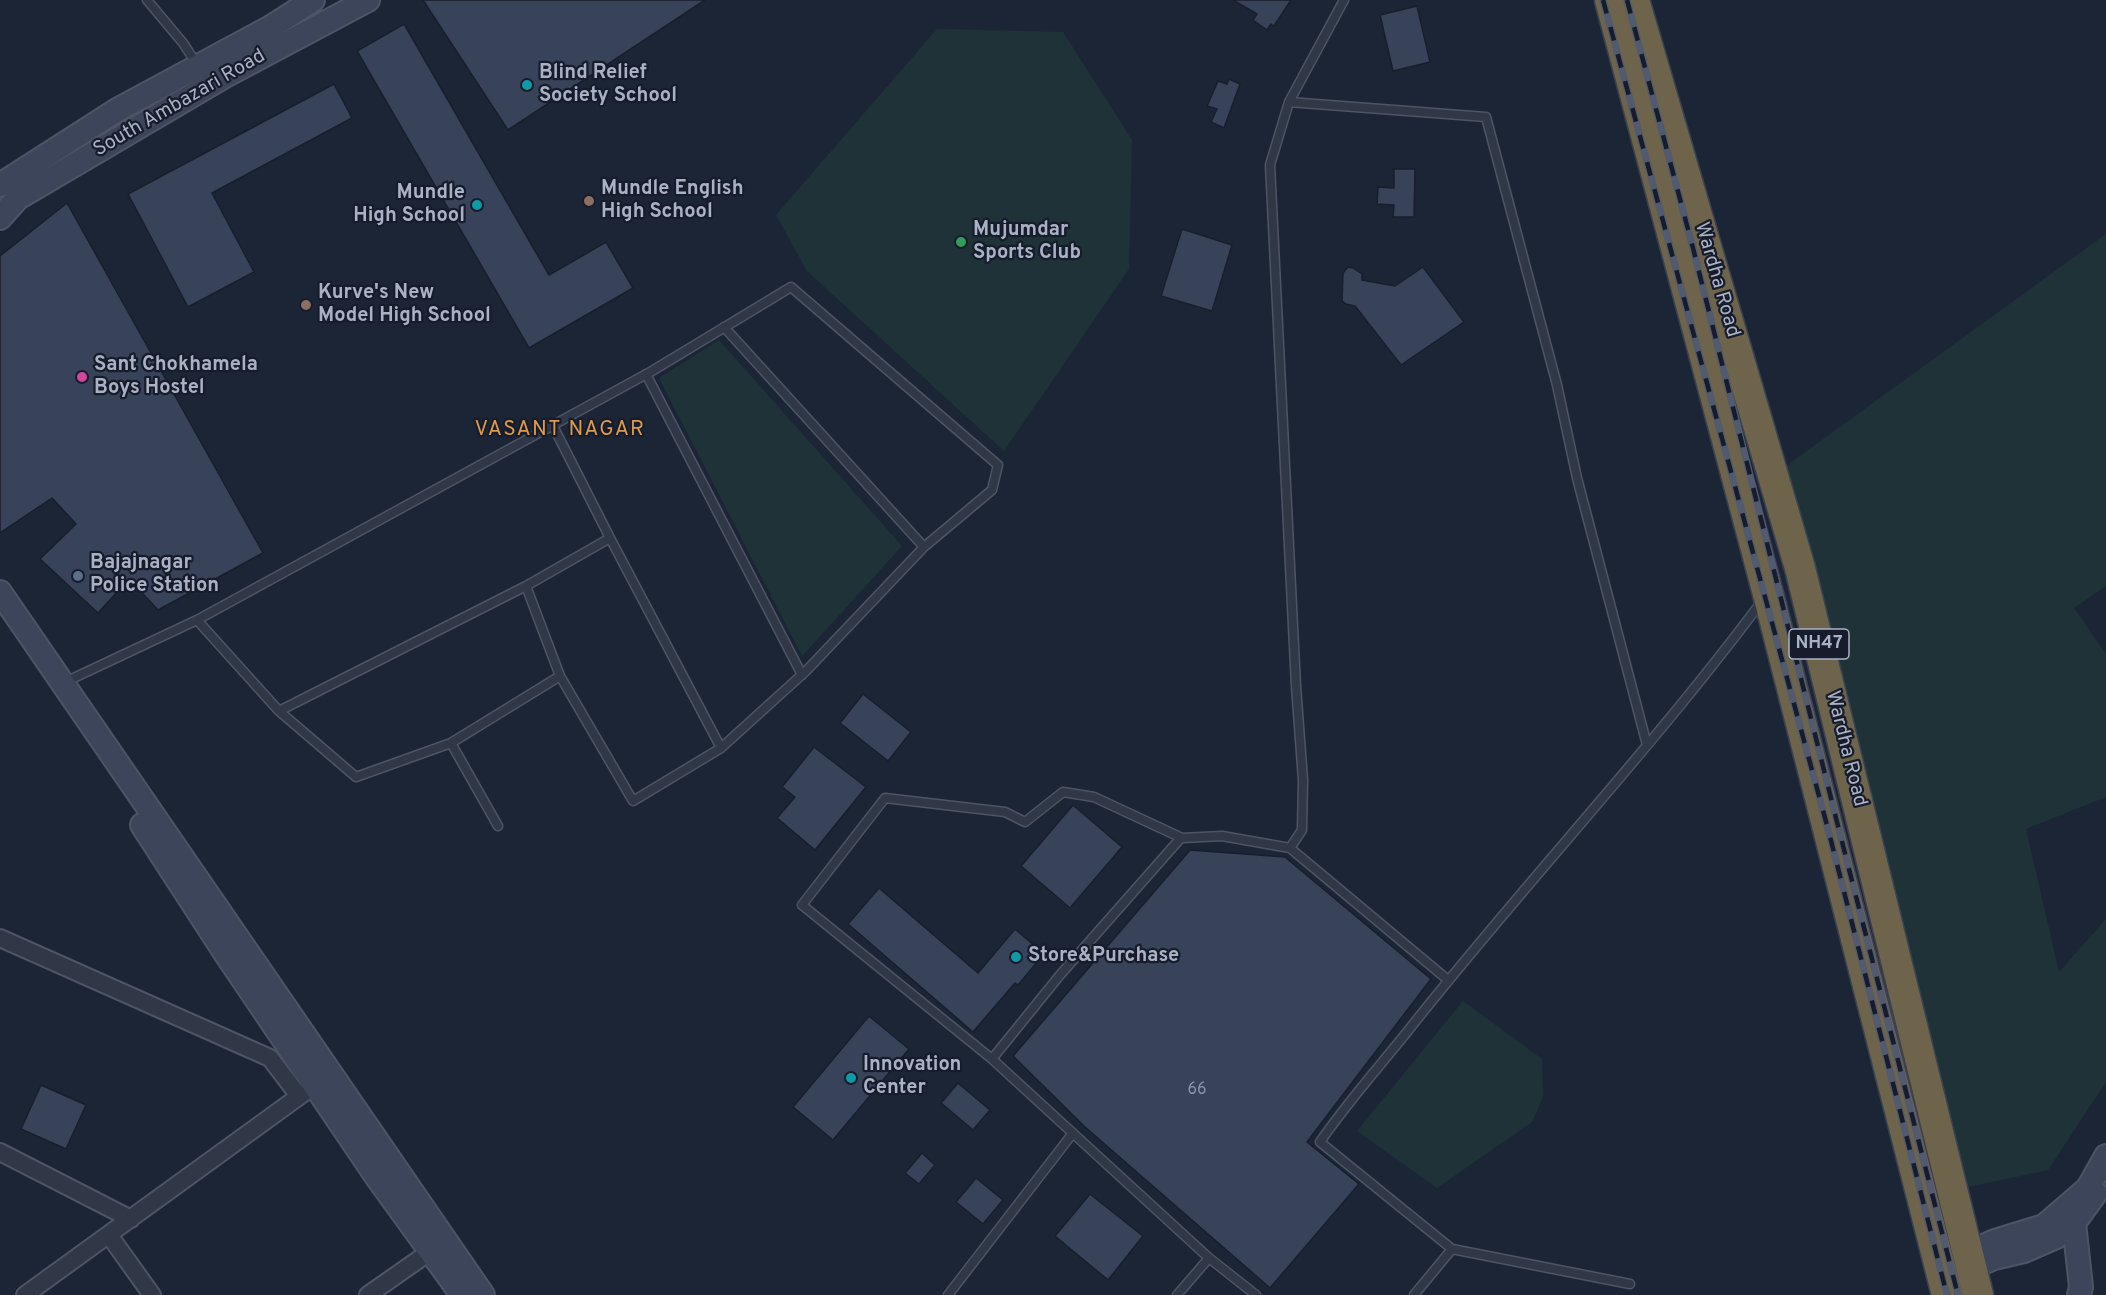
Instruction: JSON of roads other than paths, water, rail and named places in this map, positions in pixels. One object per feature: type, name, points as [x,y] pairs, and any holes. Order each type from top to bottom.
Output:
[{"type":"highway","name":"Wardha Road","points":[[1610,0],[1768,594],[1943,1279]]},
{"type":"highway","name":"Wardha Road","points":[[1634,0],[1800,568],[1973,1272]]},
{"type":"main road","name":"South Ambazari Road","points":[[0,185],[117,110],[271,27],[313,0]]},
{"type":"main road","name":"South Ambazari Road","points":[[0,218],[18,198],[214,82],[368,0]]},
{"type":"main road","points":[[0,592],[63,683],[315,1085]]},
{"type":"main road","points":[[0,618],[66,711],[378,1179],[483,1295]]},
{"type":"main road","points":[[2079,1295],[2088,1200],[2106,1156]]},
{"type":"main road","points":[[1973,1272],[1995,1241],[2044,1226],[2088,1200]]},
{"type":"main road","points":[[1943,1279],[1973,1272],[1995,1258],[2024,1251],[2056,1237],[2088,1200]]},
{"type":"main road","points":[[438,1246],[462,1295]]},
{"type":"street","points":[[0,938],[270,1058],[315,1085],[25,1295]]},
{"type":"street","points":[[0,1152],[131,1220]]},
{"type":"street","points":[[109,1235],[152,1295]]},
{"type":"street","points":[[368,1295],[438,1246]]},
{"type":"lane","points":[[147,0],[183,43],[198,67]]},
{"type":"lane","points":[[1290,848],[1302,830],[1304,780],[1296,686],[1270,165],[1289,102],[1344,0]]},
{"type":"lane","points":[[1289,102],[1486,117],[1557,385],[1577,478],[1647,746]]},
{"type":"lane","points":[[63,683],[197,620],[646,374],[791,286],[998,465],[992,490],[924,547],[802,675],[720,748],[633,801],[560,676],[526,586]]},
{"type":"lane","points":[[724,327],[924,547]]},
{"type":"lane","points":[[646,374],[802,675]]},
{"type":"lane","points":[[552,424],[720,748]]},
{"type":"lane","points":[[279,711],[526,586],[610,538]]},
{"type":"lane","points":[[1630,1284],[1452,1250],[1320,1142],[1448,980],[1647,746],[1729,646],[1768,594]]},
{"type":"lane","points":[[197,620],[279,711],[356,777],[451,742],[560,676]]},
{"type":"lane","points":[[451,742],[498,826]]},
{"type":"lane","points":[[1256,1295],[1209,1257],[992,1059],[802,905],[885,798],[1005,812],[1025,822],[1063,792],[1094,796],[1182,838],[1222,836],[1290,848],[1448,980]]},
{"type":"lane","points":[[992,1059],[1060,975],[1182,838]]},
{"type":"lane","points":[[948,1295],[1073,1133]]},
{"type":"lane","points":[[1414,1295],[1452,1250]]},
{"type":"lane","points":[[1178,1295],[1209,1257]]},
{"type":"railway","points":[[1603,0],[1828,829],[1947,1295]]},
{"type":"railway","points":[[1627,0],[1693,248],[1958,1295]]},
{"type":"place","name":"Blind Relief Society School","points":[[527,85]]},
{"type":"place","name":"Mundle English High School","points":[[589,201]]},
{"type":"place","name":"Mundle High School","points":[[477,205]]},
{"type":"place","name":"Mujumdar Sports Club","points":[[961,242]]},
{"type":"place","name":"Kurve's New Model High School","points":[[306,305]]},
{"type":"place","name":"Sant Chokhamela Boys Hostel","points":[[82,377]]},
{"type":"place","name":"Bajajnagar Police Station","points":[[78,576]]},
{"type":"place","name":"Store&Purchase","points":[[1016,957]]},
{"type":"place","name":"Innovation Center","points":[[851,1078]]},
{"type":"district","name":"VASANT NAGAR","points":[[560,431]]}]
